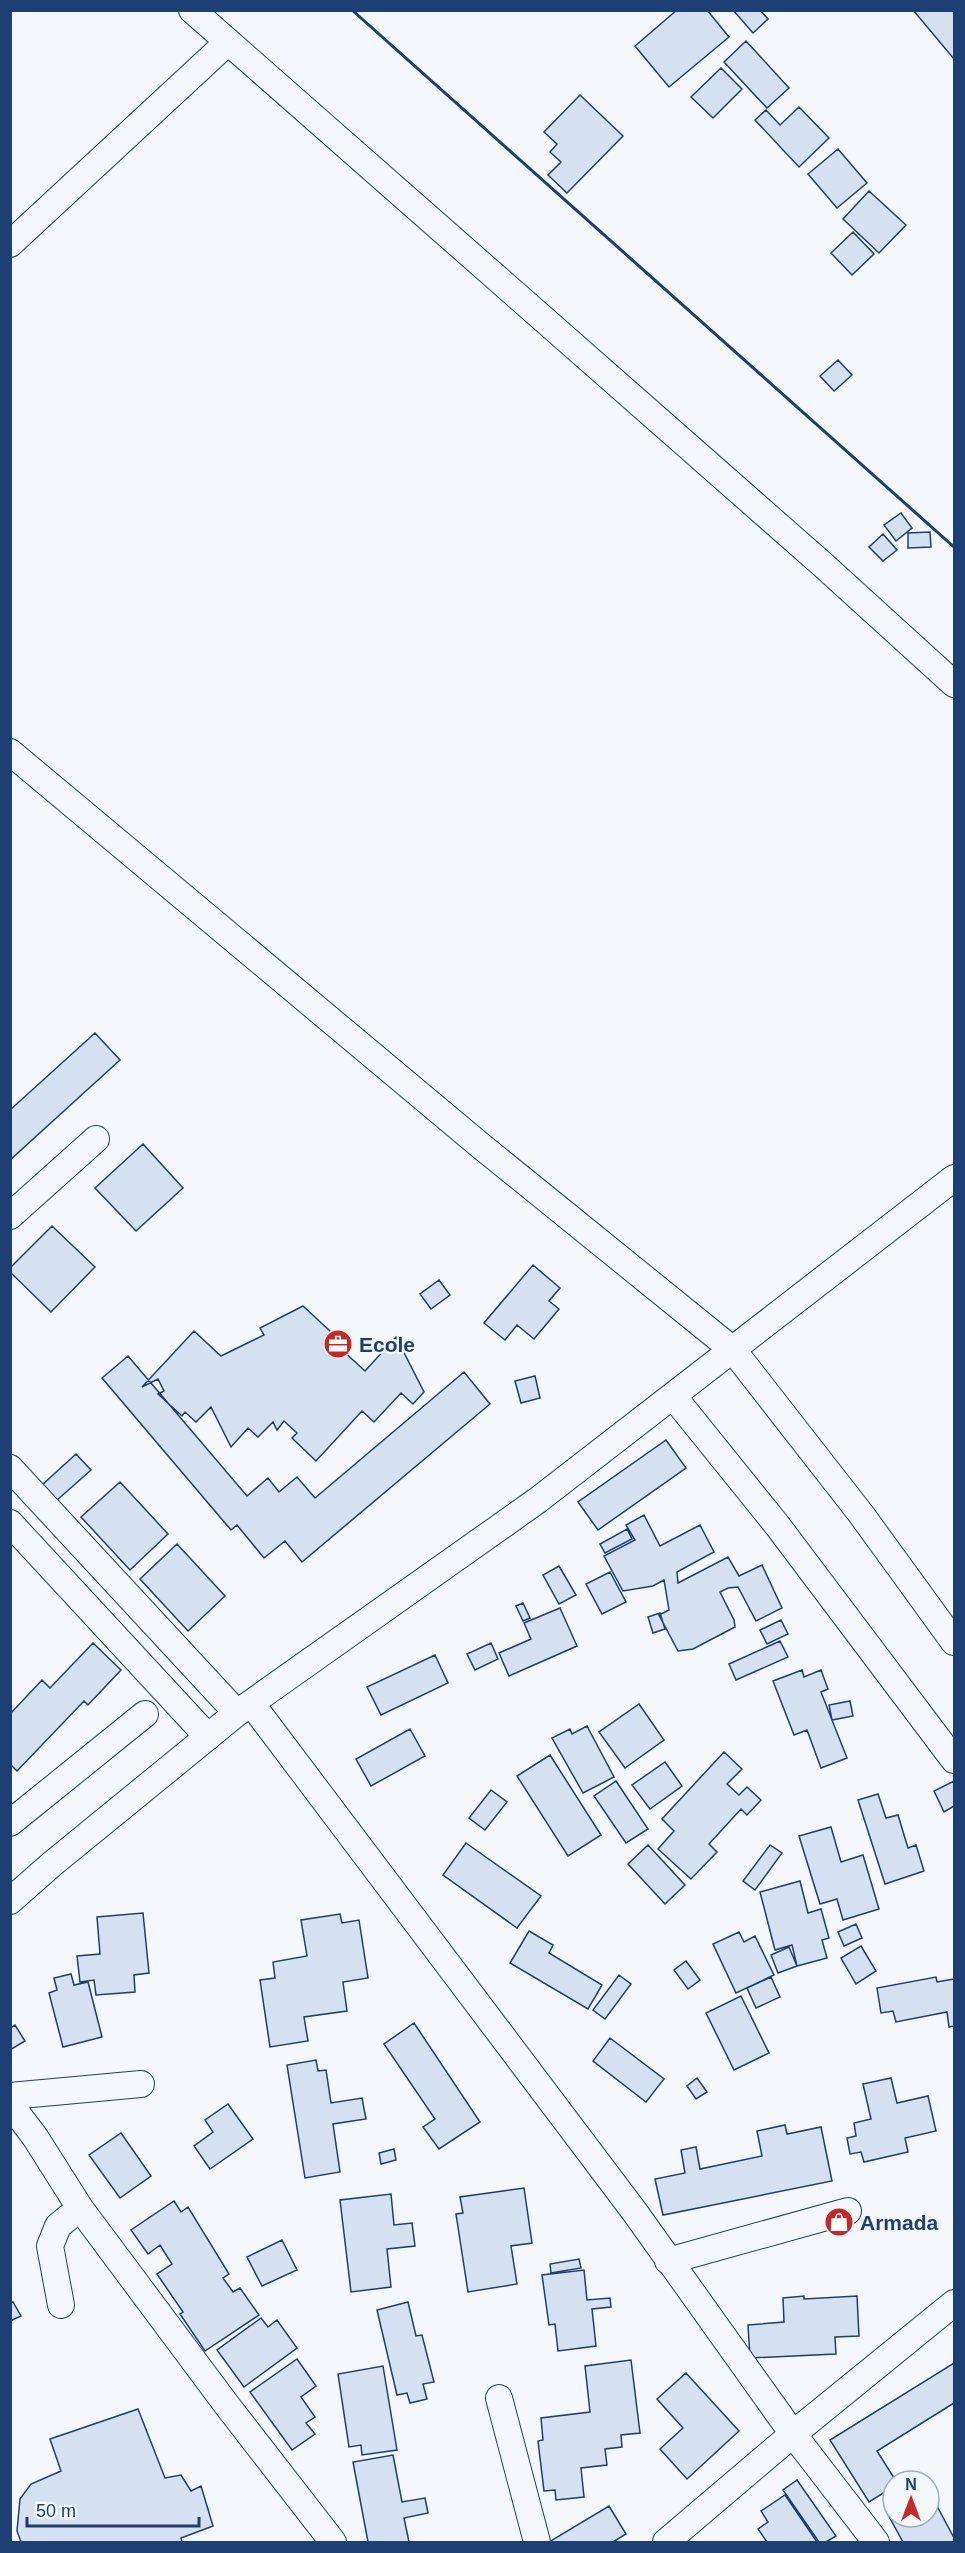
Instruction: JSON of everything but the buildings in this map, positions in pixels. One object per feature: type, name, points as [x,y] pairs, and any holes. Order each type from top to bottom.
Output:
[{"type":"street","points":[[192,10],[822,564],[954,684]]},
{"type":"street","points":[[10,244],[228,42]]},
{"type":"street","points":[[10,752],[481,1146],[733,1350],[861,1514],[954,1642]]},
{"type":"street","points":[[10,1216],[96,1139]]},
{"type":"street","points":[[10,1901],[52,1864],[244,1708],[538,1500],[954,1178]]},
{"type":"street","points":[[673,1396],[777,1525],[954,1760]]},
{"type":"street","points":[[10,1468],[244,1708],[634,2211],[793,2434],[876,2542]]},
{"type":"street","points":[[10,1523],[208,1737]]},
{"type":"street","points":[[10,1823],[145,1714]]},
{"type":"street","points":[[10,2096],[141,2084]]},
{"type":"street","points":[[10,2104],[35,2137],[80,2208],[226,2404],[333,2542]]},
{"type":"street","points":[[61,2305],[50,2246],[58,2226],[80,2208]]},
{"type":"street","points":[[668,2261],[848,2211]]},
{"type":"street","points":[[666,2542],[793,2434],[954,2303]]},
{"type":"street","points":[[499,2398],[537,2542]]},
{"type":"wall","points":[[352,10],[954,547]]},
{"type":"place","name":"Ecole","points":[[338,1344]]},
{"type":"place","name":"Armada","points":[[839,2222]]}]
